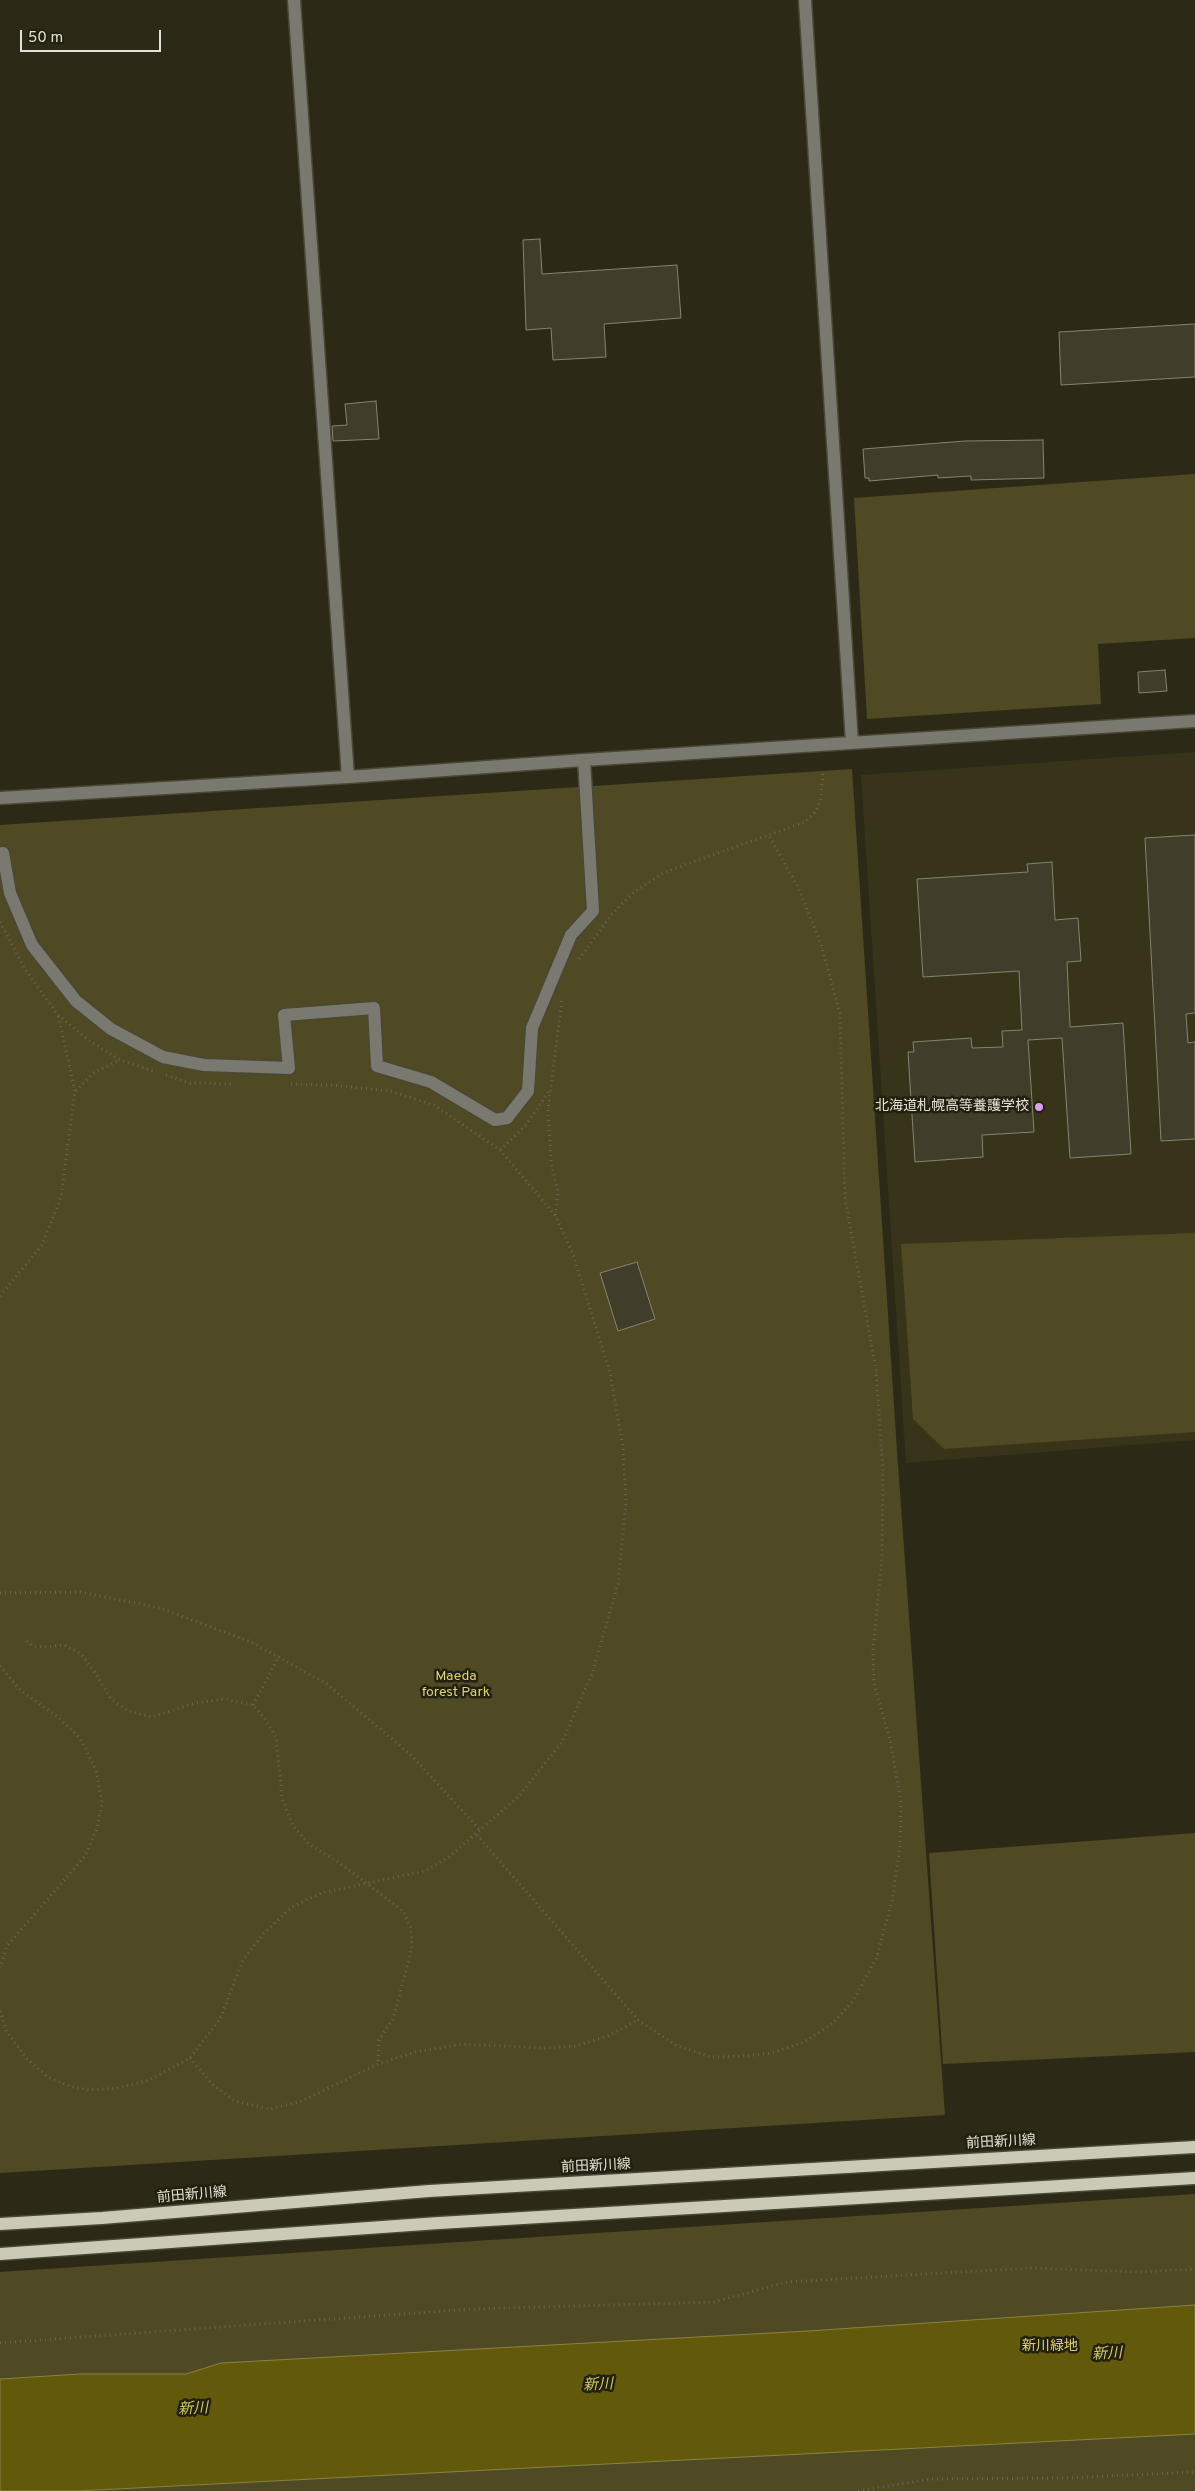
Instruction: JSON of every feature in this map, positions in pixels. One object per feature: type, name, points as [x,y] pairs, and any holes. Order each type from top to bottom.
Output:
[{"type":"main road","name":"前田新川線","points":[[0,2224],[112,2217],[429,2191],[1195,2147]]},
{"type":"main road","points":[[0,2254],[439,2223],[1195,2178]]},
{"type":"street","points":[[294,0],[348,777]]},
{"type":"street","points":[[805,0],[852,743]]},
{"type":"street","points":[[0,798],[1195,721]]},
{"type":"street","points":[[3,853],[10,893],[32,945],[76,1001],[118,1034],[163,1057],[204,1065],[289,1068],[284,1015],[374,1008],[377,1066],[432,1082],[495,1120],[506,1118],[528,1091],[532,1028],[571,935],[593,911],[584,760]]},
{"type":"path","points":[[578,962],[612,914],[634,892],[665,872],[805,822],[816,811],[821,798],[822,771]]},
{"type":"path","points":[[477,1835],[638,2020],[677,2046],[712,2057],[772,2053],[804,2042],[832,2024],[853,2001],[876,1959],[892,1902],[900,1847],[901,1802],[890,1740],[874,1684],[873,1651],[882,1558],[883,1470],[876,1370],[845,1198],[840,1014],[822,944],[798,887],[769,836]]},
{"type":"path","points":[[0,922],[25,969],[58,1015],[90,1041],[120,1060],[155,1072]]},
{"type":"path","points":[[555,1215],[558,1193],[551,1162],[548,1110],[563,994]]},
{"type":"path","points":[[0,1296],[42,1245],[60,1198],[75,1091],[58,1015]]},
{"type":"path","points":[[75,1091],[93,1073],[120,1060]]},
{"type":"path","points":[[164,1074],[190,1083],[237,1084]]},
{"type":"path","points":[[0,2011],[7,2032],[26,2058],[48,2077],[68,2086],[89,2090],[119,2088],[149,2080],[190,2058],[220,2019],[243,1960],[264,1933],[292,1907],[321,1893],[425,1871],[449,1858],[519,1796],[562,1742],[592,1674],[618,1584],[626,1502],[623,1447],[610,1374],[573,1254],[555,1215],[500,1150],[434,1105],[390,1091],[331,1085],[284,1084]]},
{"type":"path","points":[[500,1150],[526,1125],[550,1090]]},
{"type":"path","points":[[0,1593],[80,1592],[160,1608],[250,1642],[279,1656],[327,1684],[411,1755],[481,1831]]},
{"type":"path","points":[[27,1641],[33,1646],[64,1646],[80,1654],[94,1671],[111,1699],[128,1711],[152,1717],[195,1703],[223,1699],[252,1705],[276,1737],[282,1798],[293,1826],[310,1845],[369,1884],[403,1911],[410,1928],[412,1948],[393,2019],[380,2040],[378,2064]]},
{"type":"path","points":[[252,1705],[279,1656]]},
{"type":"path","points":[[0,1666],[20,1690],[59,1718],[80,1738],[96,1770],[102,1803],[97,1829],[85,1856],[7,1946],[0,1968]]},
{"type":"path","points":[[190,2058],[212,2084],[235,2101],[270,2109],[302,2101],[378,2064],[415,2052],[462,2044],[546,2048],[575,2046],[608,2036],[638,2020]]},
{"type":"path","points":[[0,2343],[471,2309],[714,2302],[787,2282],[1030,2268],[1141,2272],[1195,2269]]},
{"type":"path","points":[[858,2491],[931,2478],[1065,2478],[1195,2472]]},
{"type":"shaded area","name":"北海道札幌高等養護学校","points":[[1195,752],[1195,1440],[906,1463],[861,775]]},
{"type":"green space","points":[[1195,474],[1195,638],[1098,644],[1101,704],[867,719],[854,498]]},
{"type":"green space","name":"Maeda forest Park","points":[[852,769],[897,1451],[945,2115],[0,2173],[0,825]]},
{"type":"green space","points":[[1195,1233],[1195,1432],[944,1449],[913,1419],[901,1244]]},
{"type":"green space","points":[[1195,1833],[1195,2052],[943,2064],[929,1853]]},
{"type":"green space","name":"新川緑地","points":[[1195,2194],[1195,2491],[0,2491],[0,2272]]},
{"type":"water","name":"新川","points":[[1195,2305],[1195,2434],[77,2491],[0,2491],[0,2379],[80,2374],[186,2374],[221,2363],[808,2331]]},
{"type":"building","points":[[540,239],[542,274],[677,265],[681,318],[604,324],[606,357],[553,360],[551,328],[526,330],[523,240]]},
{"type":"building","points":[[1195,324],[1195,377],[1061,385],[1059,332]]},
{"type":"building","points":[[376,401],[379,439],[333,441],[332,426],[347,425],[345,404]]},
{"type":"building","points":[[1043,440],[1044,478],[971,480],[971,476],[938,478],[938,475],[869,481],[869,478],[865,478],[863,449],[965,441]]},
{"type":"building","points":[[1165,670],[1167,691],[1139,693],[1138,672]]},
{"type":"building","points":[[1195,835],[1195,1013],[1186,1014],[1188,1043],[1195,1042],[1195,1139],[1161,1141],[1145,838]]},
{"type":"building","points":[[1052,862],[1055,920],[1078,918],[1081,961],[1067,962],[1070,1027],[1123,1023],[1131,1154],[1070,1158],[1062,1038],[1028,1040],[1034,1132],[982,1135],[983,1157],[915,1162],[908,1052],[914,1052],[913,1042],[971,1038],[972,1048],[1003,1047],[1002,1031],[1022,1030],[1019,971],[923,977],[917,879],[1028,872],[1027,864]]},
{"type":"building","points":[[637,1262],[655,1319],[618,1331],[600,1273]]},
{"type":"place","name":"北海道札幌高等養護学校","points":[[1039,1107]]}]
